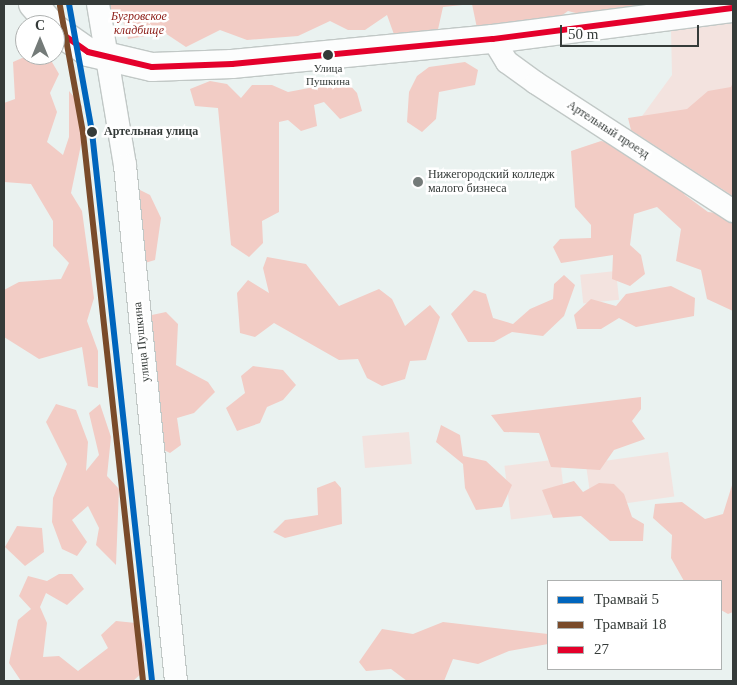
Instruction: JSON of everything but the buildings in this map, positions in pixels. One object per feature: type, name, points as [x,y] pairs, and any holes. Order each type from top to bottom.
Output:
[{"type":"street","points":[[33,4],[42,15]]},
{"type":"street","name":"улица Пушкина","points":[[98,4],[109,60],[125,165],[176,681]]},
{"type":"street","points":[[65,38],[109,60],[152,67],[232,64],[493,40],[733,8]]},
{"type":"street","name":"Артельный проезд","points":[[493,40],[508,62],[536,84],[733,211]]},
{"type":"shaded area","points":[[733,23],[733,201],[629,134],[672,75],[671,30]]},
{"type":"shaded area","points":[[616,271],[619,300],[583,304],[580,275]]},
{"type":"shaded area","points":[[409,432],[412,464],[365,468],[362,436]]},
{"type":"shaded area","points":[[668,452],[674,497],[592,508],[586,464]]},
{"type":"shaded area","points":[[560,459],[567,513],[511,519],[504,466]]},
{"type":"green space","name":"Бугровское кладбище","points":[[104,4],[472,4],[443,7],[437,34],[396,40],[387,15],[365,30],[348,30],[330,21],[298,36],[247,40],[220,30],[186,47],[165,33],[128,39],[123,21]]},
{"type":"green space","points":[[472,4],[655,4],[595,18],[568,11],[547,26],[478,33]]},
{"type":"green space","points":[[15,61],[15,65],[54,65],[59,74],[50,93],[57,112],[47,142],[63,155],[69,137],[69,91],[82,106],[82,140],[71,193],[82,211],[94,298],[87,321],[98,351],[98,388],[88,386],[82,347],[39,359],[4,337],[4,290],[19,282],[61,279],[69,263],[53,246],[53,221],[31,184],[4,182],[4,103],[15,99],[13,62]]},
{"type":"green space","points":[[465,62],[478,70],[475,85],[439,92],[436,119],[422,132],[407,122],[409,92],[417,76],[429,67]]},
{"type":"green space","points":[[210,81],[227,84],[241,98],[252,85],[272,85],[288,92],[346,81],[357,93],[362,111],[340,119],[324,102],[314,105],[317,126],[301,131],[288,120],[279,122],[279,212],[262,221],[263,243],[249,257],[231,245],[218,108],[195,106],[190,89]]},
{"type":"green space","points":[[733,82],[733,196],[631,130],[628,118],[687,109],[708,91],[731,87]]},
{"type":"green space","points":[[601,141],[631,147],[673,177],[685,195],[708,212],[733,215],[733,311],[707,299],[701,270],[676,261],[681,229],[657,207],[634,214],[630,245],[641,255],[645,274],[630,286],[612,279],[613,255],[561,263],[553,247],[560,239],[591,238],[591,225],[575,207],[571,151]]},
{"type":"green space","points":[[138,189],[150,195],[161,218],[155,260],[138,265]]},
{"type":"green space","points":[[267,257],[306,264],[339,306],[379,289],[392,299],[405,326],[430,305],[440,317],[426,360],[410,361],[405,379],[382,386],[367,378],[358,359],[339,360],[274,323],[255,337],[240,333],[237,293],[248,280],[269,293],[263,268]]},
{"type":"green space","points":[[564,275],[575,285],[564,316],[543,336],[512,332],[494,342],[468,342],[451,314],[474,290],[486,294],[493,318],[513,324],[530,309],[553,299],[554,284]]},
{"type":"green space","points":[[671,286],[695,298],[694,316],[636,327],[619,318],[601,329],[577,329],[574,315],[591,299],[616,306],[626,294]]},
{"type":"green space","points":[[166,312],[178,324],[176,365],[208,382],[215,392],[194,413],[177,418],[181,445],[170,453],[147,442],[133,319]]},
{"type":"green space","points":[[253,366],[283,370],[296,385],[283,400],[267,407],[260,423],[237,431],[226,408],[245,393],[241,376]]},
{"type":"green space","points":[[641,397],[641,409],[632,421],[645,439],[614,450],[600,470],[551,467],[539,433],[504,432],[491,415]]},
{"type":"green space","points":[[56,404],[76,410],[88,442],[86,471],[99,455],[89,413],[100,404],[111,437],[107,476],[119,489],[116,565],[96,545],[99,528],[88,506],[72,520],[87,542],[77,556],[62,549],[52,522],[53,498],[67,464],[46,422]]},
{"type":"green space","points":[[441,425],[460,435],[463,456],[486,461],[512,485],[502,507],[476,510],[465,488],[463,464],[436,442]]},
{"type":"green space","points":[[335,481],[341,488],[342,524],[285,538],[273,532],[285,520],[318,515],[317,488]]},
{"type":"green space","points":[[574,481],[583,492],[599,483],[614,484],[624,494],[632,517],[644,524],[643,541],[610,541],[581,516],[553,518],[542,490]]},
{"type":"green space","points":[[733,482],[733,612],[728,614],[722,611],[722,580],[683,580],[671,558],[672,535],[653,518],[655,504],[682,502],[705,519],[723,514]]},
{"type":"green space","points":[[17,526],[42,528],[44,552],[25,566],[5,547]]},
{"type":"green space","points":[[59,574],[72,574],[84,589],[67,605],[46,593],[40,607],[47,623],[43,657],[59,656],[78,671],[108,648],[101,635],[116,621],[136,623],[144,645],[142,673],[133,681],[21,681],[9,663],[18,620],[31,609],[19,596],[28,576],[47,581]]},
{"type":"green space","points":[[443,622],[547,634],[547,644],[509,651],[478,664],[453,659],[444,681],[407,681],[391,669],[366,671],[359,662],[382,629],[413,634]]},
{"type":"tram line","name":"5","points":[[69,4],[92,132],[152,681]]},
{"type":"tram line","name":"18","points":[[60,6],[83,133],[143,681]]},
{"type":"transit line","name":"27","points":[[65,36],[88,52],[152,67],[232,64],[493,39],[733,8]]},
{"type":"place","name":"Улица Пушкина","points":[[328,55]]},
{"type":"place","name":"Артельная улица","points":[[92,132]]},
{"type":"place","name":"Нижегородский колледж малого бизнеса","points":[[418,182]]}]
